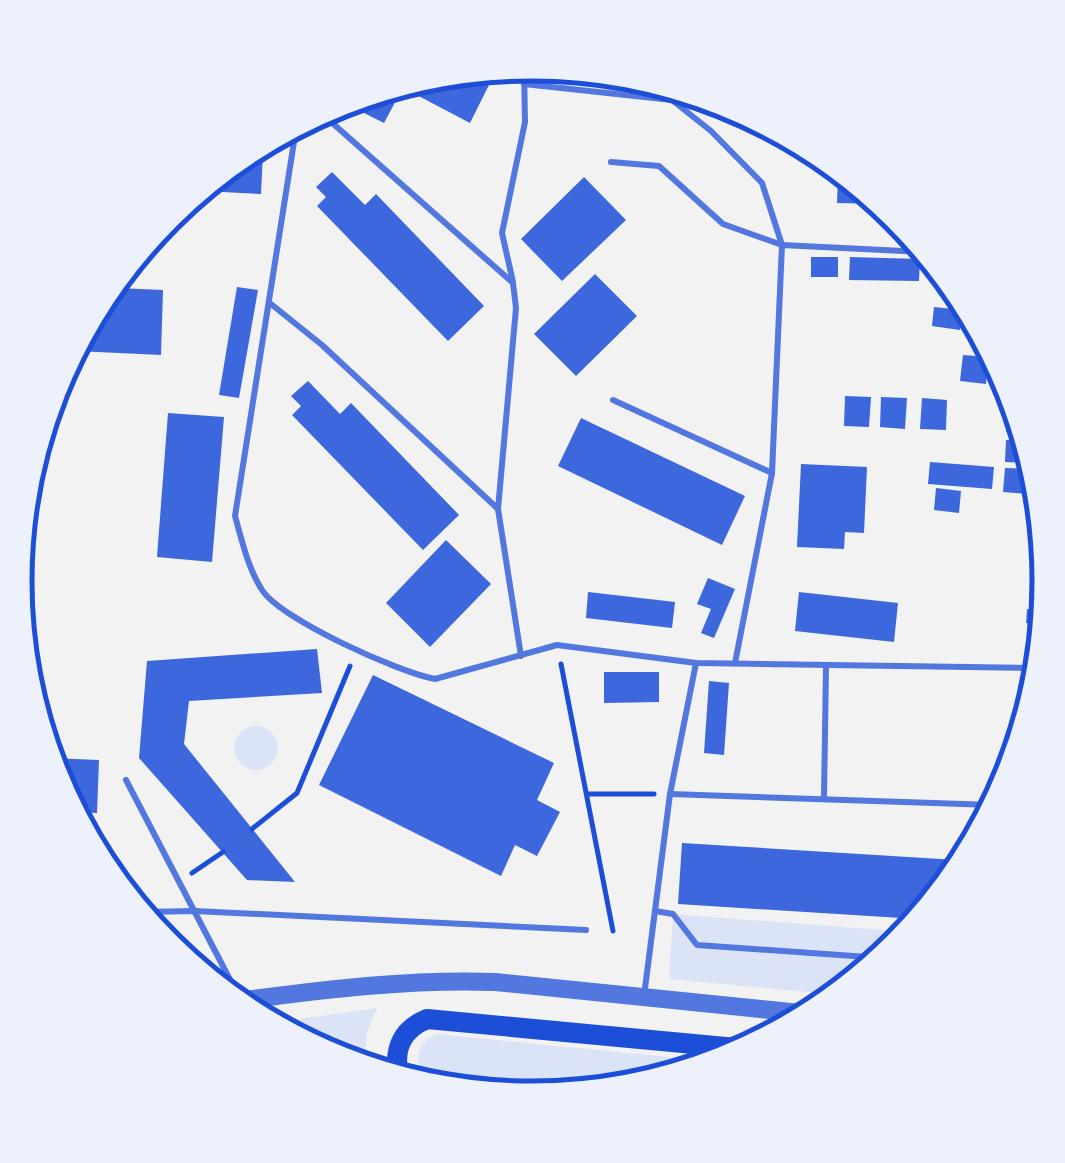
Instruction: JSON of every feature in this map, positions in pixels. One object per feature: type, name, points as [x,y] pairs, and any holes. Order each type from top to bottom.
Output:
[{"type":"main road","points":[[397,1062],[401,1040],[413,1025],[427,1020],[718,1045]]},
{"type":"street","points":[[257,999],[455,980],[787,1012]]},
{"type":"lane","points":[[521,656],[498,509],[516,308],[502,234],[525,122],[524,84],[661,99]]},
{"type":"lane","points":[[676,103],[762,183],[782,245],[772,473],[735,662]]},
{"type":"lane","points":[[333,124],[513,283]]},
{"type":"lane","points":[[294,142],[235,516],[249,564],[264,594],[292,616],[356,649],[417,675],[435,678],[557,645],[696,662],[1025,668]]},
{"type":"lane","points":[[611,162],[659,166],[723,224],[782,245],[907,251]]},
{"type":"lane","points":[[271,304],[322,345],[498,509]]},
{"type":"lane","points":[[613,400],[772,473]]},
{"type":"lane","points":[[644,997],[670,794],[696,662]]},
{"type":"lane","points":[[824,797],[826,666]]},
{"type":"lane","points":[[126,780],[230,979]]},
{"type":"lane","points":[[670,794],[980,805]]},
{"type":"lane","points":[[656,911],[674,914],[697,945],[862,957]]},
{"type":"lane","points":[[158,912],[586,930]]},
{"type":"path","points":[[557,645],[613,930]]},
{"type":"path","points":[[252,829],[297,792],[356,649]]},
{"type":"path","points":[[587,794],[670,794]]},
{"type":"path","points":[[179,881],[222,852]]},
{"type":"shaded area","points":[[256,726],[272,732],[278,748],[272,764],[256,770],[240,764],[234,748],[240,732]]},
{"type":"shaded area","points":[[673,914],[890,931],[816,993],[669,979]]},
{"type":"shaded area","points":[[377,1008],[367,1032],[365,1052],[292,1020]]},
{"type":"shaded area","points":[[437,1034],[682,1058],[598,1077],[500,1080],[420,1068],[419,1051],[425,1041]]},
{"type":"building","points":[[490,84],[470,123],[417,95]]},
{"type":"building","points":[[396,101],[384,123],[364,113],[372,108]]},
{"type":"building","points":[[263,161],[261,194],[220,192]]},
{"type":"building","points":[[332,172],[365,205],[376,194],[484,306],[448,341],[317,206],[326,197],[316,187]]},
{"type":"building","points":[[584,177],[626,220],[562,281],[521,239]]},
{"type":"building","points":[[838,186],[859,204],[837,203]]},
{"type":"building","points":[[811,257],[838,257],[838,277],[811,277]]},
{"type":"building","points":[[850,257],[914,259],[920,266],[919,281],[849,280]]},
{"type":"building","points":[[595,274],[637,316],[576,376],[534,334]]},
{"type":"building","points":[[237,287],[258,290],[239,398],[219,395]]},
{"type":"building","points":[[128,288],[163,290],[161,355],[88,352]]},
{"type":"building","points":[[934,307],[951,309],[961,324],[960,330],[932,326]]},
{"type":"building","points":[[963,355],[979,356],[987,373],[986,384],[960,381]]},
{"type":"building","points":[[308,381],[340,414],[351,403],[459,515],[423,550],[292,415],[301,406],[291,396]]},
{"type":"building","points":[[845,396],[871,397],[869,427],[844,426]]},
{"type":"building","points":[[881,397],[907,398],[905,429],[880,427]]},
{"type":"building","points":[[922,398],[947,400],[946,430],[920,429]]},
{"type":"building","points":[[168,413],[224,417],[212,562],[157,557]]},
{"type":"building","points":[[581,418],[745,496],[722,545],[558,466]]},
{"type":"building","points":[[1006,440],[1012,440],[1018,463],[1005,462]]},
{"type":"building","points":[[930,462],[994,467],[992,489],[928,484]]},
{"type":"building","points":[[801,464],[867,467],[864,533],[845,532],[844,549],[797,547]]},
{"type":"building","points":[[1005,468],[1019,469],[1025,494],[1003,492]]},
{"type":"building","points":[[936,488],[961,491],[959,513],[934,510]]},
{"type":"building","points":[[446,540],[491,584],[430,647],[386,603]]},
{"type":"building","points":[[708,578],[735,589],[714,638],[701,633],[711,609],[697,604]]},
{"type":"building","points":[[588,592],[675,602],[672,628],[586,618]]},
{"type":"building","points":[[799,592],[898,603],[894,642],[795,631]]},
{"type":"building","points":[[317,649],[322,693],[189,701],[184,744],[295,882],[247,880],[139,758],[147,661]]},
{"type":"building","points":[[604,672],[659,672],[659,702],[604,703]]},
{"type":"building","points":[[373,675],[554,763],[537,800],[560,812],[537,856],[515,845],[501,876],[319,785]]},
{"type":"building","points":[[709,681],[729,683],[724,755],[704,753]]},
{"type":"building","points":[[65,759],[99,760],[97,813],[89,813]]},
{"type":"building","points":[[682,843],[948,859],[902,918],[678,904]]}]
